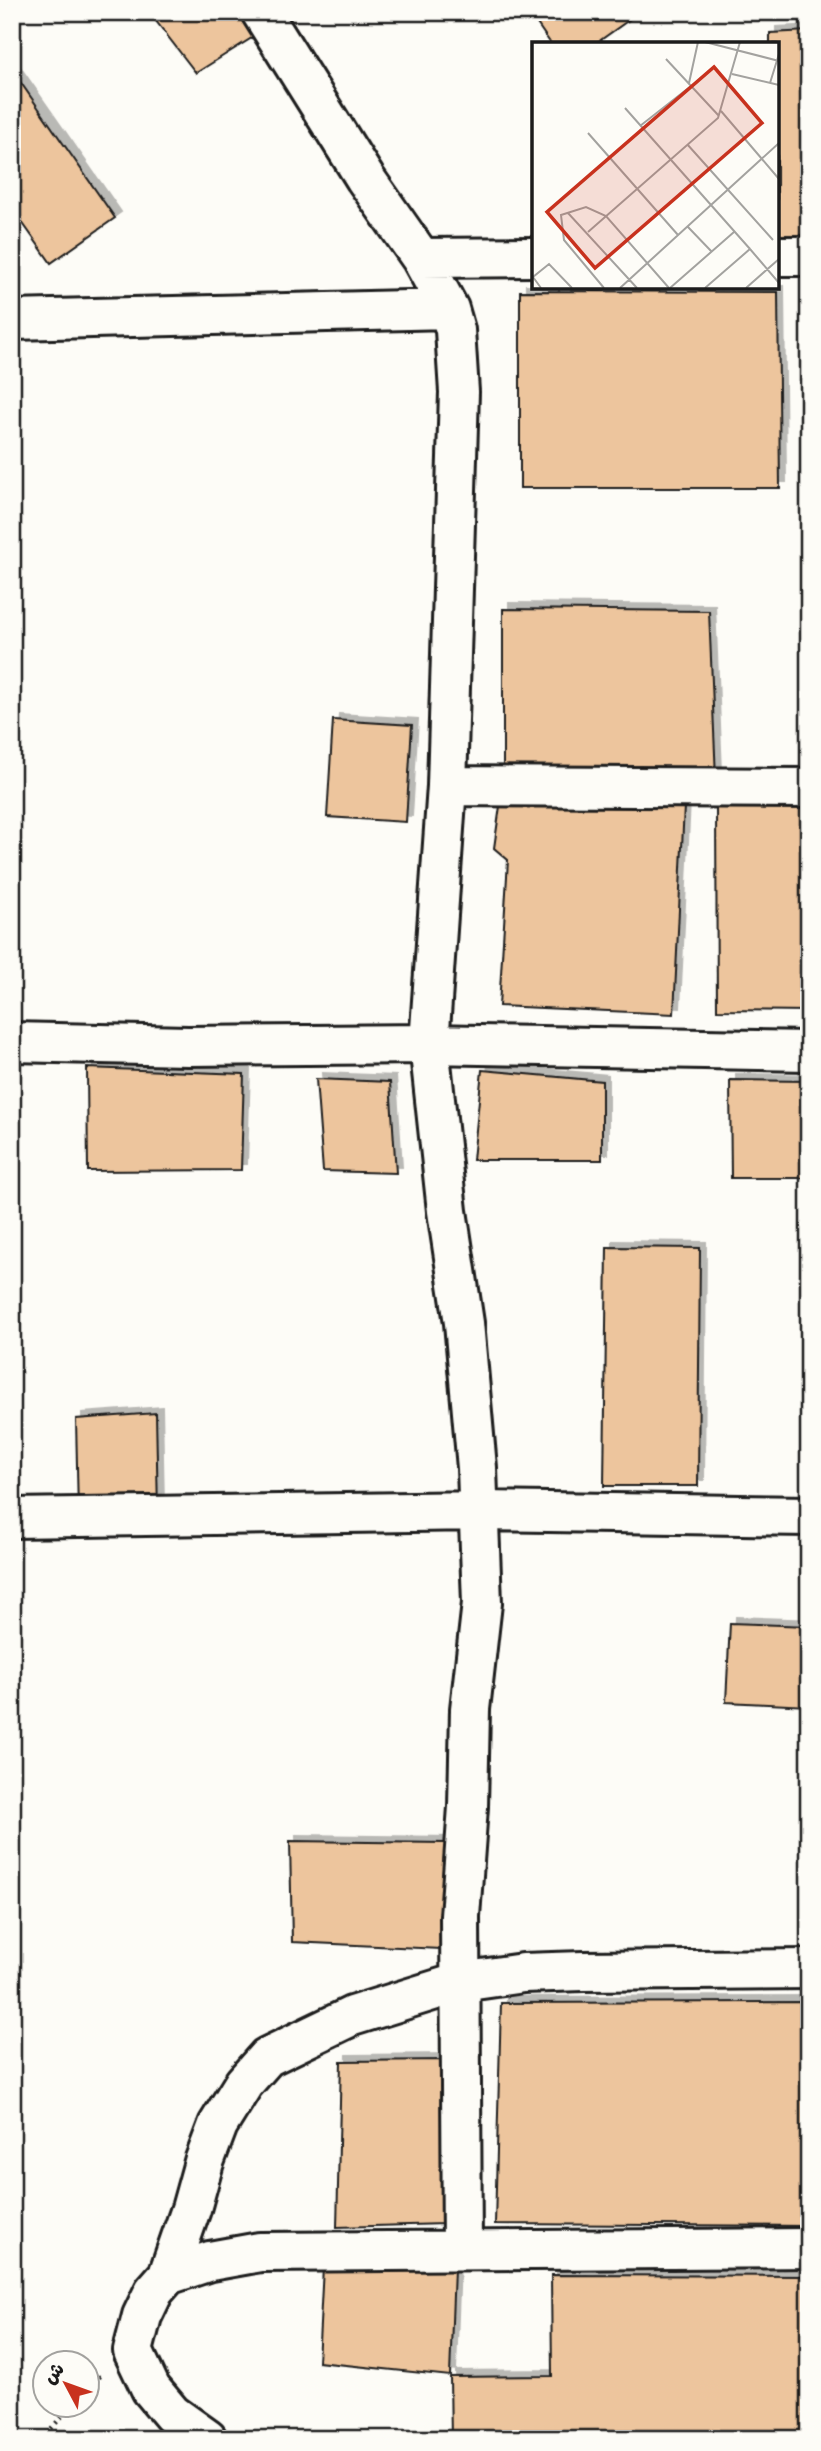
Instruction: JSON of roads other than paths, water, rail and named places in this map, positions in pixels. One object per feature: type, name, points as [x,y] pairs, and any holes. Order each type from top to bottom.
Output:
[{"type":"street","points":[[261,12],[365,178],[421,258],[449,309],[456,330],[459,392],[447,786],[429,1044],[447,1212],[464,1323],[477,1468],[482,1603],[470,1709],[468,1807],[460,1916],[462,2250]]},
{"type":"street","points":[[779,256],[809,256]]},
{"type":"street","points":[[421,258],[532,257]]},
{"type":"street","points":[[12,320],[449,309]]},
{"type":"street","points":[[447,786],[809,788]]},
{"type":"street","points":[[12,1042],[188,1046],[429,1044],[809,1051]]},
{"type":"street","points":[[12,1518],[479,1510],[809,1516]]},
{"type":"street","points":[[207,2439],[172,2414],[151,2389],[133,2351],[142,2316],[154,2291],[168,2275],[218,2125],[244,2083],[267,2057],[352,2016],[461,1982],[523,1973],[809,1969]]},
{"type":"street","points":[[168,2275],[210,2261],[260,2252],[809,2248]]}]
